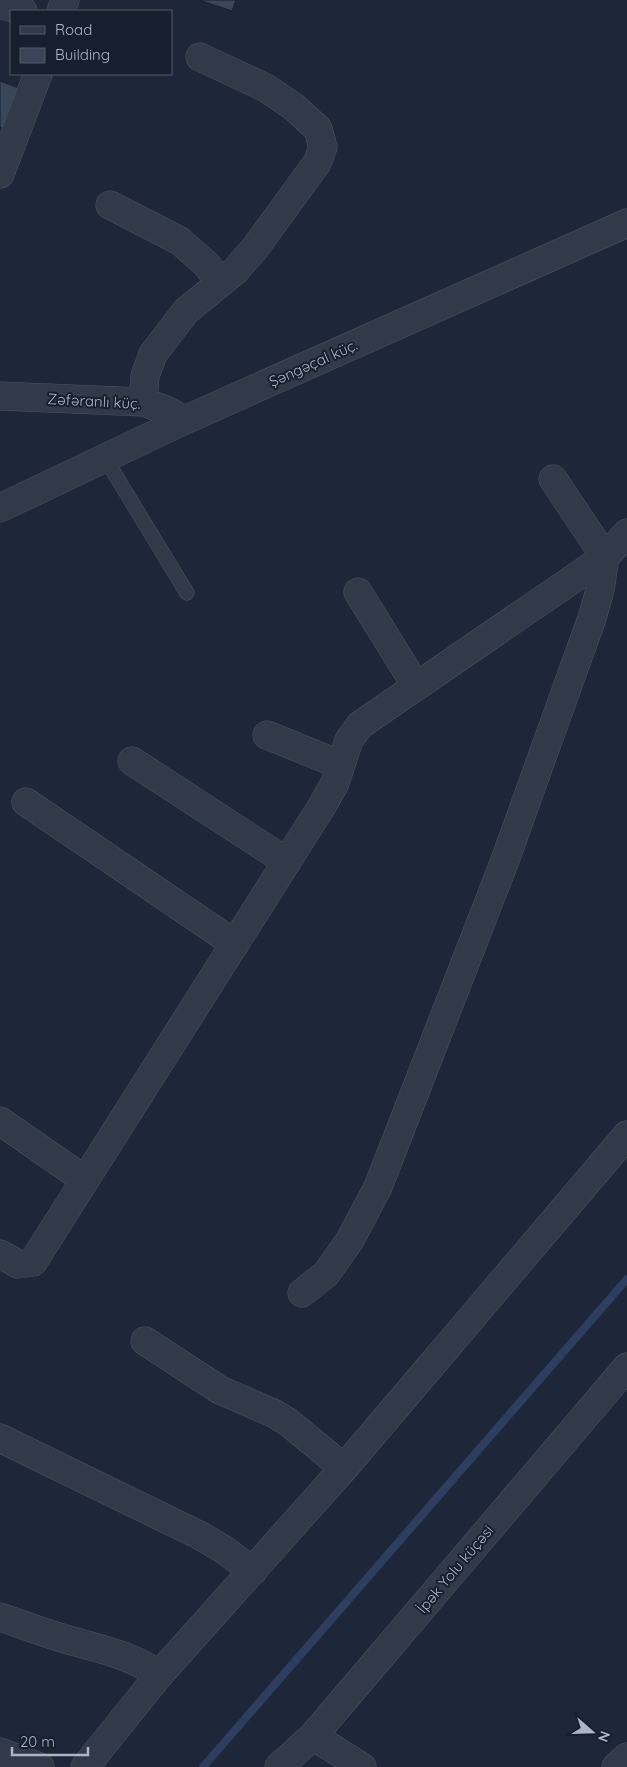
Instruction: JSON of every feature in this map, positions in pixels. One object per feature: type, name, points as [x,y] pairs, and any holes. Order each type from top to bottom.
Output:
[{"type":"street","points":[[0,4],[20,10]]},
{"type":"street","points":[[143,402],[145,376],[153,354],[186,311],[235,271],[255,248],[317,163],[323,147],[318,129],[294,107],[266,88],[200,57]]},
{"type":"street","points":[[0,174],[38,75]]},
{"type":"street","points":[[110,205],[180,241],[207,265],[220,283]]},
{"type":"street","name":"Şəngəçal küç.","points":[[0,508],[185,420],[627,223]]},
{"type":"street","name":"Zəfəranlı küç.","points":[[0,396],[143,402],[166,410],[185,420]]},
{"type":"street","points":[[302,1294],[326,1274],[350,1240],[378,1187],[504,863],[592,618],[600,590],[605,557],[553,479]]},
{"type":"street","points":[[0,1254],[18,1264],[33,1262],[322,806],[335,782],[349,740],[360,725],[605,557],[627,533]]},
{"type":"street","points":[[358,592],[416,686]]},
{"type":"street","points":[[268,735],[341,765]]},
{"type":"street","points":[[132,761],[287,862]]},
{"type":"street","points":[[26,802],[235,944]]},
{"type":"street","points":[[0,1121],[85,1180]]},
{"type":"street","points":[[85,1767],[158,1675],[344,1468],[627,1135]]},
{"type":"street","points":[[145,1342],[220,1390],[273,1413],[288,1422],[344,1468]]},
{"type":"street","name":"İpək Yolu küçəsi","points":[[279,1767],[313,1736],[627,1367]]},
{"type":"street","points":[[0,1438],[199,1535],[223,1549],[252,1571]]},
{"type":"street","points":[[0,1617],[60,1638],[126,1657],[148,1667],[158,1675]]},
{"type":"street","points":[[313,1736],[362,1767]]},
{"type":"street","points":[[0,1752],[40,1767]]},
{"type":"street","points":[[616,1767],[627,1757]]},
{"type":"lane","points":[[105,458],[188,593]]},
{"type":"building","points":[[199,0],[236,0],[232,11]]},
{"type":"building","points":[[0,81],[19,88],[5,129],[0,127]]},
{"type":"waterway","points":[[203,1767],[627,1279]]}]
